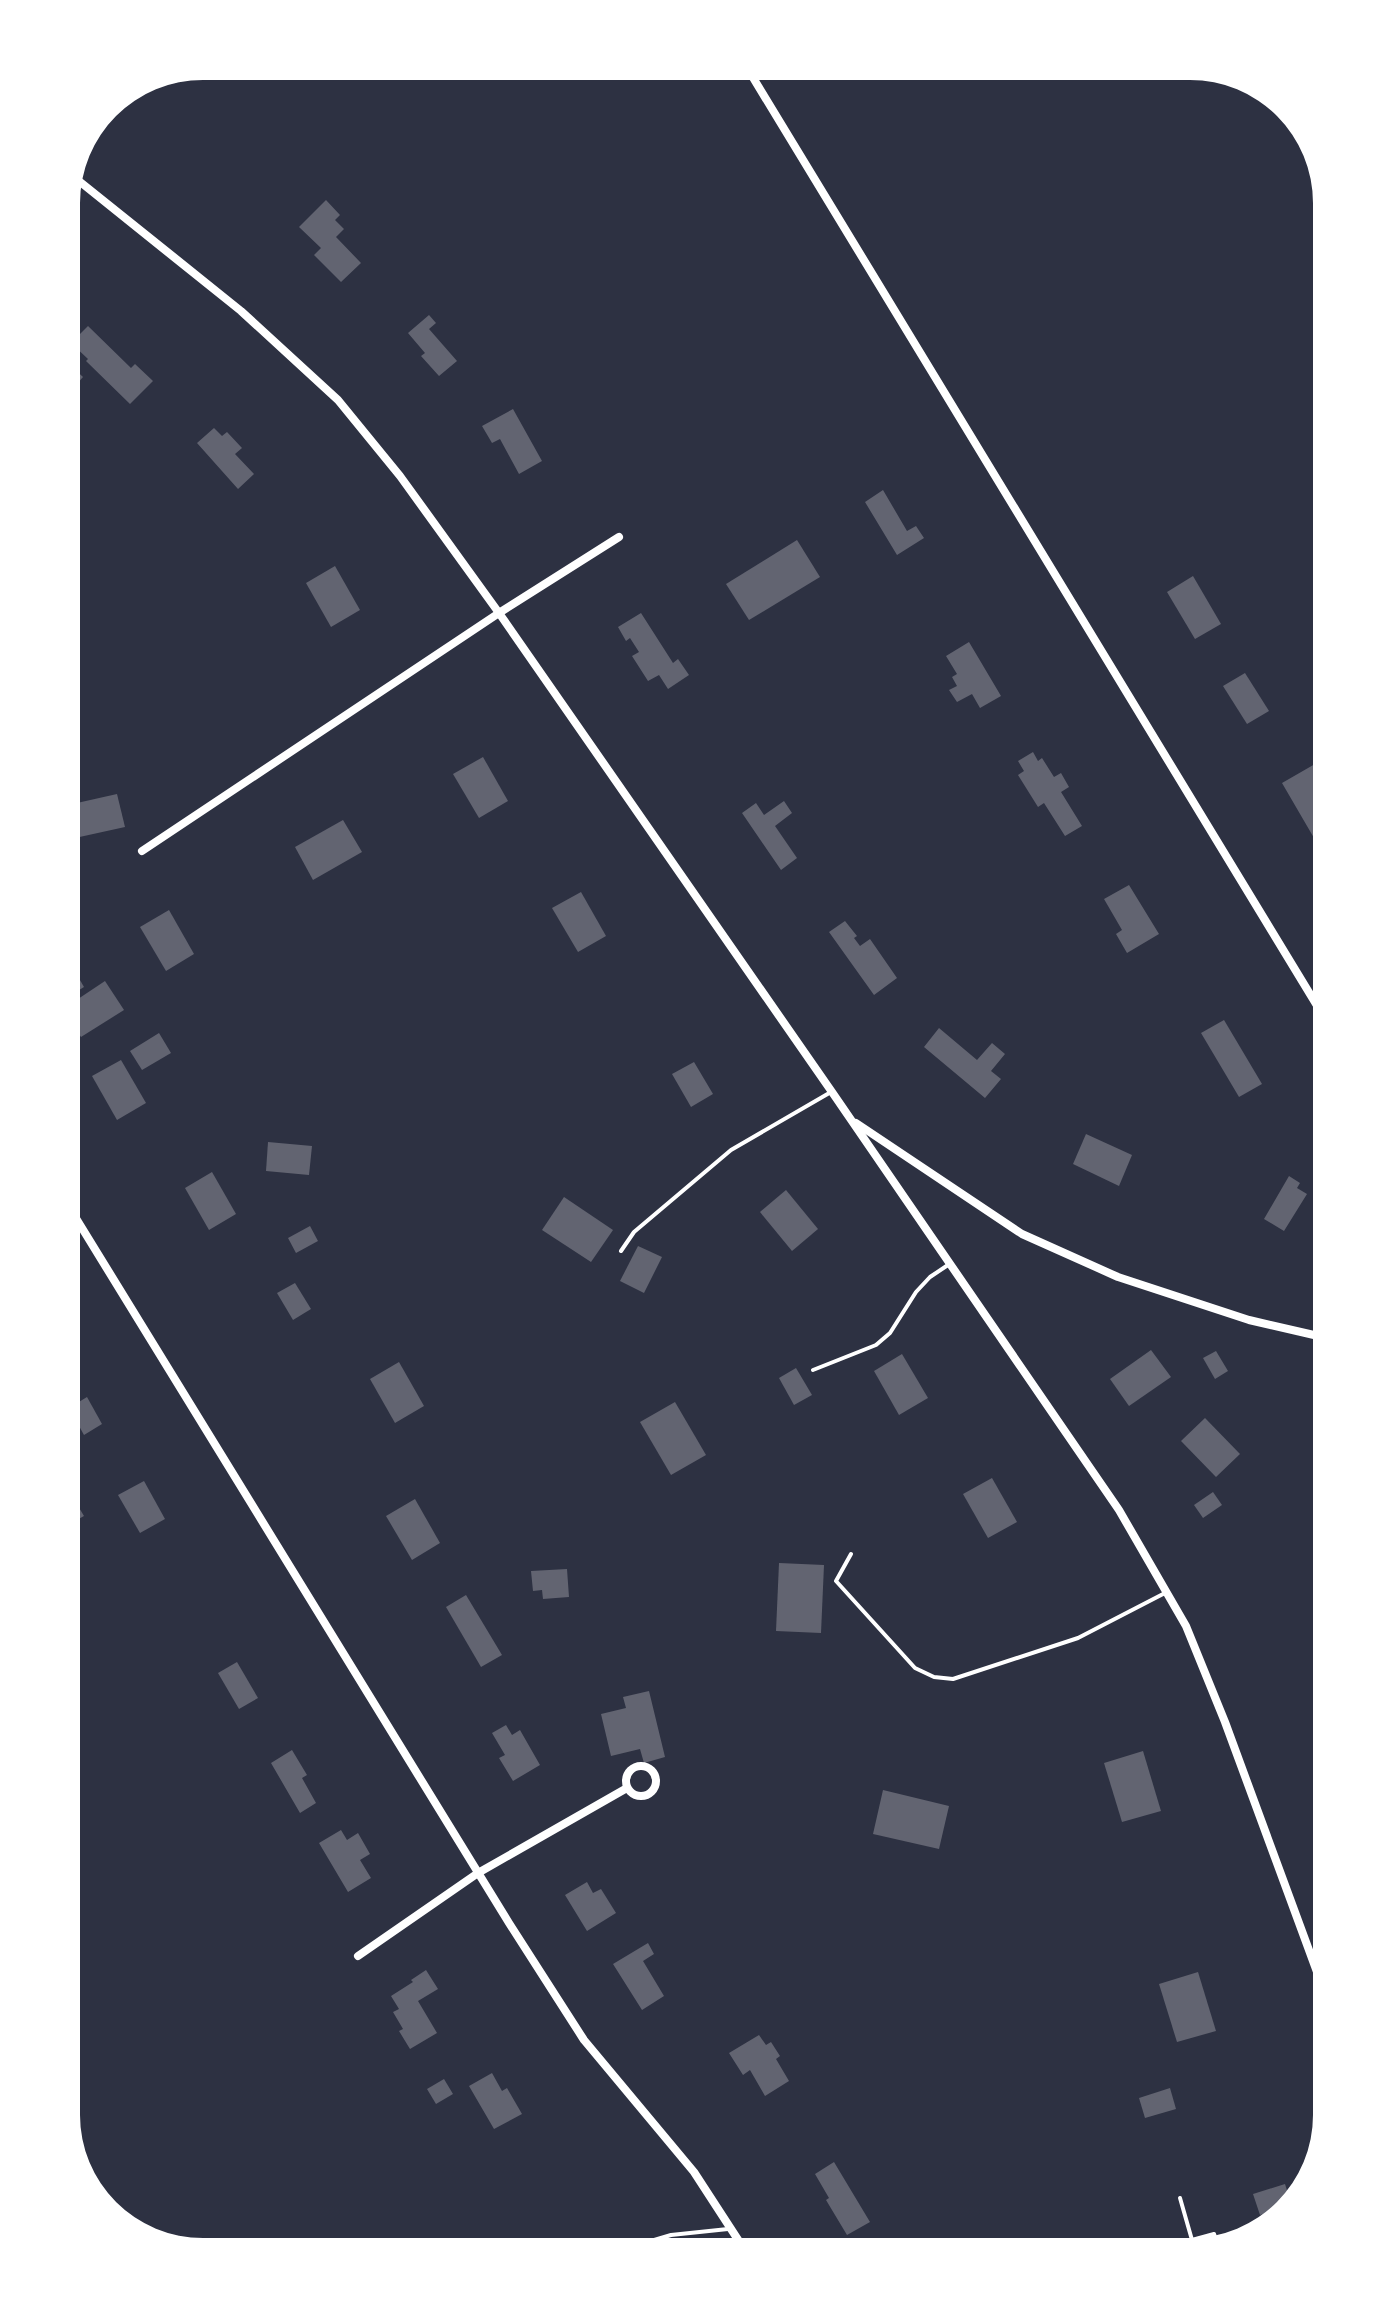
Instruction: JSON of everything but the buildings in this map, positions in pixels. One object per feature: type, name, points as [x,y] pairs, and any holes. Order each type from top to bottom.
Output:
[{"type":"street","points":[[754,80],[1313,999]]},
{"type":"street","points":[[81,183],[241,311],[338,400],[400,476],[499,613],[832,1092],[1119,1510],[1186,1626],[1225,1722],[1313,1961]]},
{"type":"street","points":[[142,851],[499,613],[619,537]]},
{"type":"street","points":[[850,1119],[1022,1234],[1118,1277],[1249,1320],[1313,1335]]},
{"type":"street","points":[[80,1225],[584,2040],[694,2172],[737,2238]]},
{"type":"street","points":[[358,1956],[478,1873],[627,1788]]},
{"type":"lane","points":[[621,1251],[634,1232],[731,1150],[832,1092]]},
{"type":"lane","points":[[813,1370],[876,1345],[890,1333],[916,1292],[949,1264]]},
{"type":"lane","points":[[851,1554],[836,1581],[915,1668],[934,1677],[953,1679],[1078,1638],[1166,1592]]},
{"type":"lane","points":[[1180,2198],[1191,2238]]},
{"type":"lane","points":[[661,2238],[730,2228]]}]
